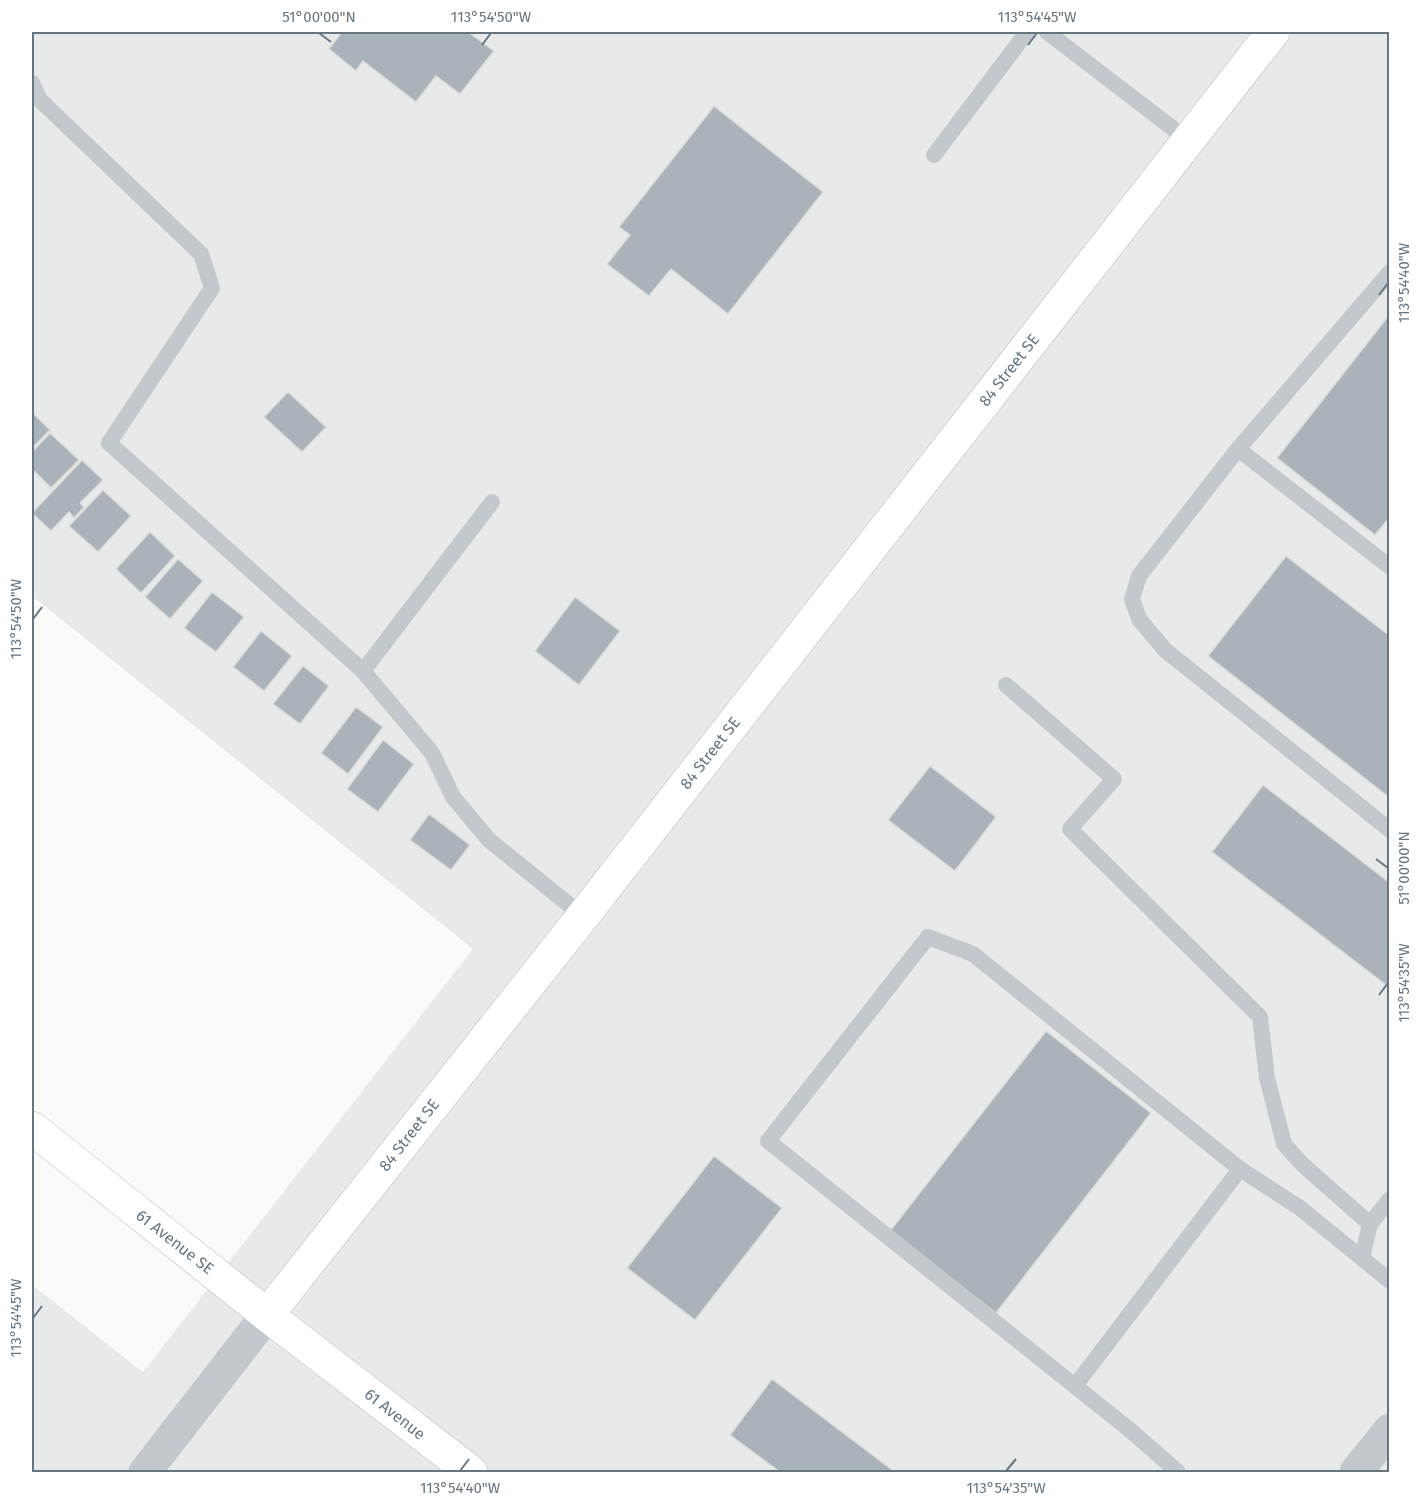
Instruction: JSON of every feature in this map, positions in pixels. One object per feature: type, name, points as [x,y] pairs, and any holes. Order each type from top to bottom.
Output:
[{"type":"street","name":"84 Street SE","points":[[145,1473],[1273,32]]},
{"type":"street","name":"61 Avenue SE","points":[[32,1128],[319,1355]]},
{"type":"street","name":"61 Avenue","points":[[319,1355],[471,1473]]},
{"type":"street","points":[[1356,1473],[1389,1430]]},
{"type":"lane","points":[[934,155],[1027,32]]},
{"type":"lane","points":[[1047,32],[1188,140]]},
{"type":"lane","points":[[32,83],[40,100],[201,254],[212,288],[110,443],[363,671],[432,753],[453,797],[489,840],[582,916]]},
{"type":"lane","points":[[1389,272],[1238,449],[1138,576],[1132,599],[1139,619],[1165,650],[1389,830]]},
{"type":"lane","points":[[1238,449],[1389,567]]},
{"type":"lane","points":[[363,671],[492,502]]},
{"type":"lane","points":[[1006,685],[1114,779],[1070,829],[1260,1017],[1267,1078],[1284,1144],[1303,1165],[1370,1224]]},
{"type":"lane","points":[[1178,1473],[1131,1430],[768,1141],[928,937],[973,954],[1240,1169],[1300,1208],[1389,1281]]},
{"type":"lane","points":[[1075,1386],[1240,1169]]},
{"type":"lane","points":[[1362,1258],[1370,1224],[1389,1199]]},
{"type":"shaded area","points":[[32,32],[1389,32],[1389,1472],[32,1472],[32,1285],[143,1372],[473,949],[32,596]]},
{"type":"building","points":[[342,32],[468,32],[494,51],[460,94],[436,76],[416,102],[363,61],[356,71],[329,49]]},
{"type":"building","points":[[714,106],[823,192],[728,314],[671,269],[649,296],[607,264],[630,235],[619,227]]},
{"type":"building","points":[[1390,314],[1390,517],[1375,535],[1277,458]]},
{"type":"building","points":[[288,392],[326,427],[302,452],[264,417]]},
{"type":"building","points":[[32,412],[50,430],[32,448]]},
{"type":"building","points":[[50,433],[79,460],[51,488],[32,469],[32,452]]},
{"type":"building","points":[[82,460],[103,480],[80,503],[84,507],[74,518],[69,512],[51,531],[32,513]]},
{"type":"building","points":[[103,490],[131,516],[98,552],[69,526]]},
{"type":"building","points":[[150,532],[175,556],[141,593],[116,569]]},
{"type":"building","points":[[1286,556],[1390,636],[1390,798],[1208,656]]},
{"type":"building","points":[[178,559],[203,581],[170,619],[145,597]]},
{"type":"building","points":[[212,592],[244,617],[216,652],[184,628]]},
{"type":"building","points":[[575,597],[620,631],[579,685],[535,651]]},
{"type":"building","points":[[261,631],[292,656],[264,691],[233,667]]},
{"type":"building","points":[[303,666],[329,686],[300,724],[273,704]]},
{"type":"building","points":[[356,707],[383,727],[348,774],[321,753]]},
{"type":"building","points":[[383,740],[414,764],[378,812],[347,789]]},
{"type":"building","points":[[930,766],[996,817],[955,871],[888,820]]},
{"type":"building","points":[[1263,785],[1390,883],[1390,988],[1212,852]]},
{"type":"building","points":[[429,814],[470,845],[451,870],[410,840]]},
{"type":"building","points":[[1046,1031],[1151,1113],[996,1313],[890,1231]]},
{"type":"building","points":[[714,1156],[782,1208],[695,1320],[627,1268]]},
{"type":"building","points":[[772,1379],[895,1472],[780,1472],[730,1435]]}]
